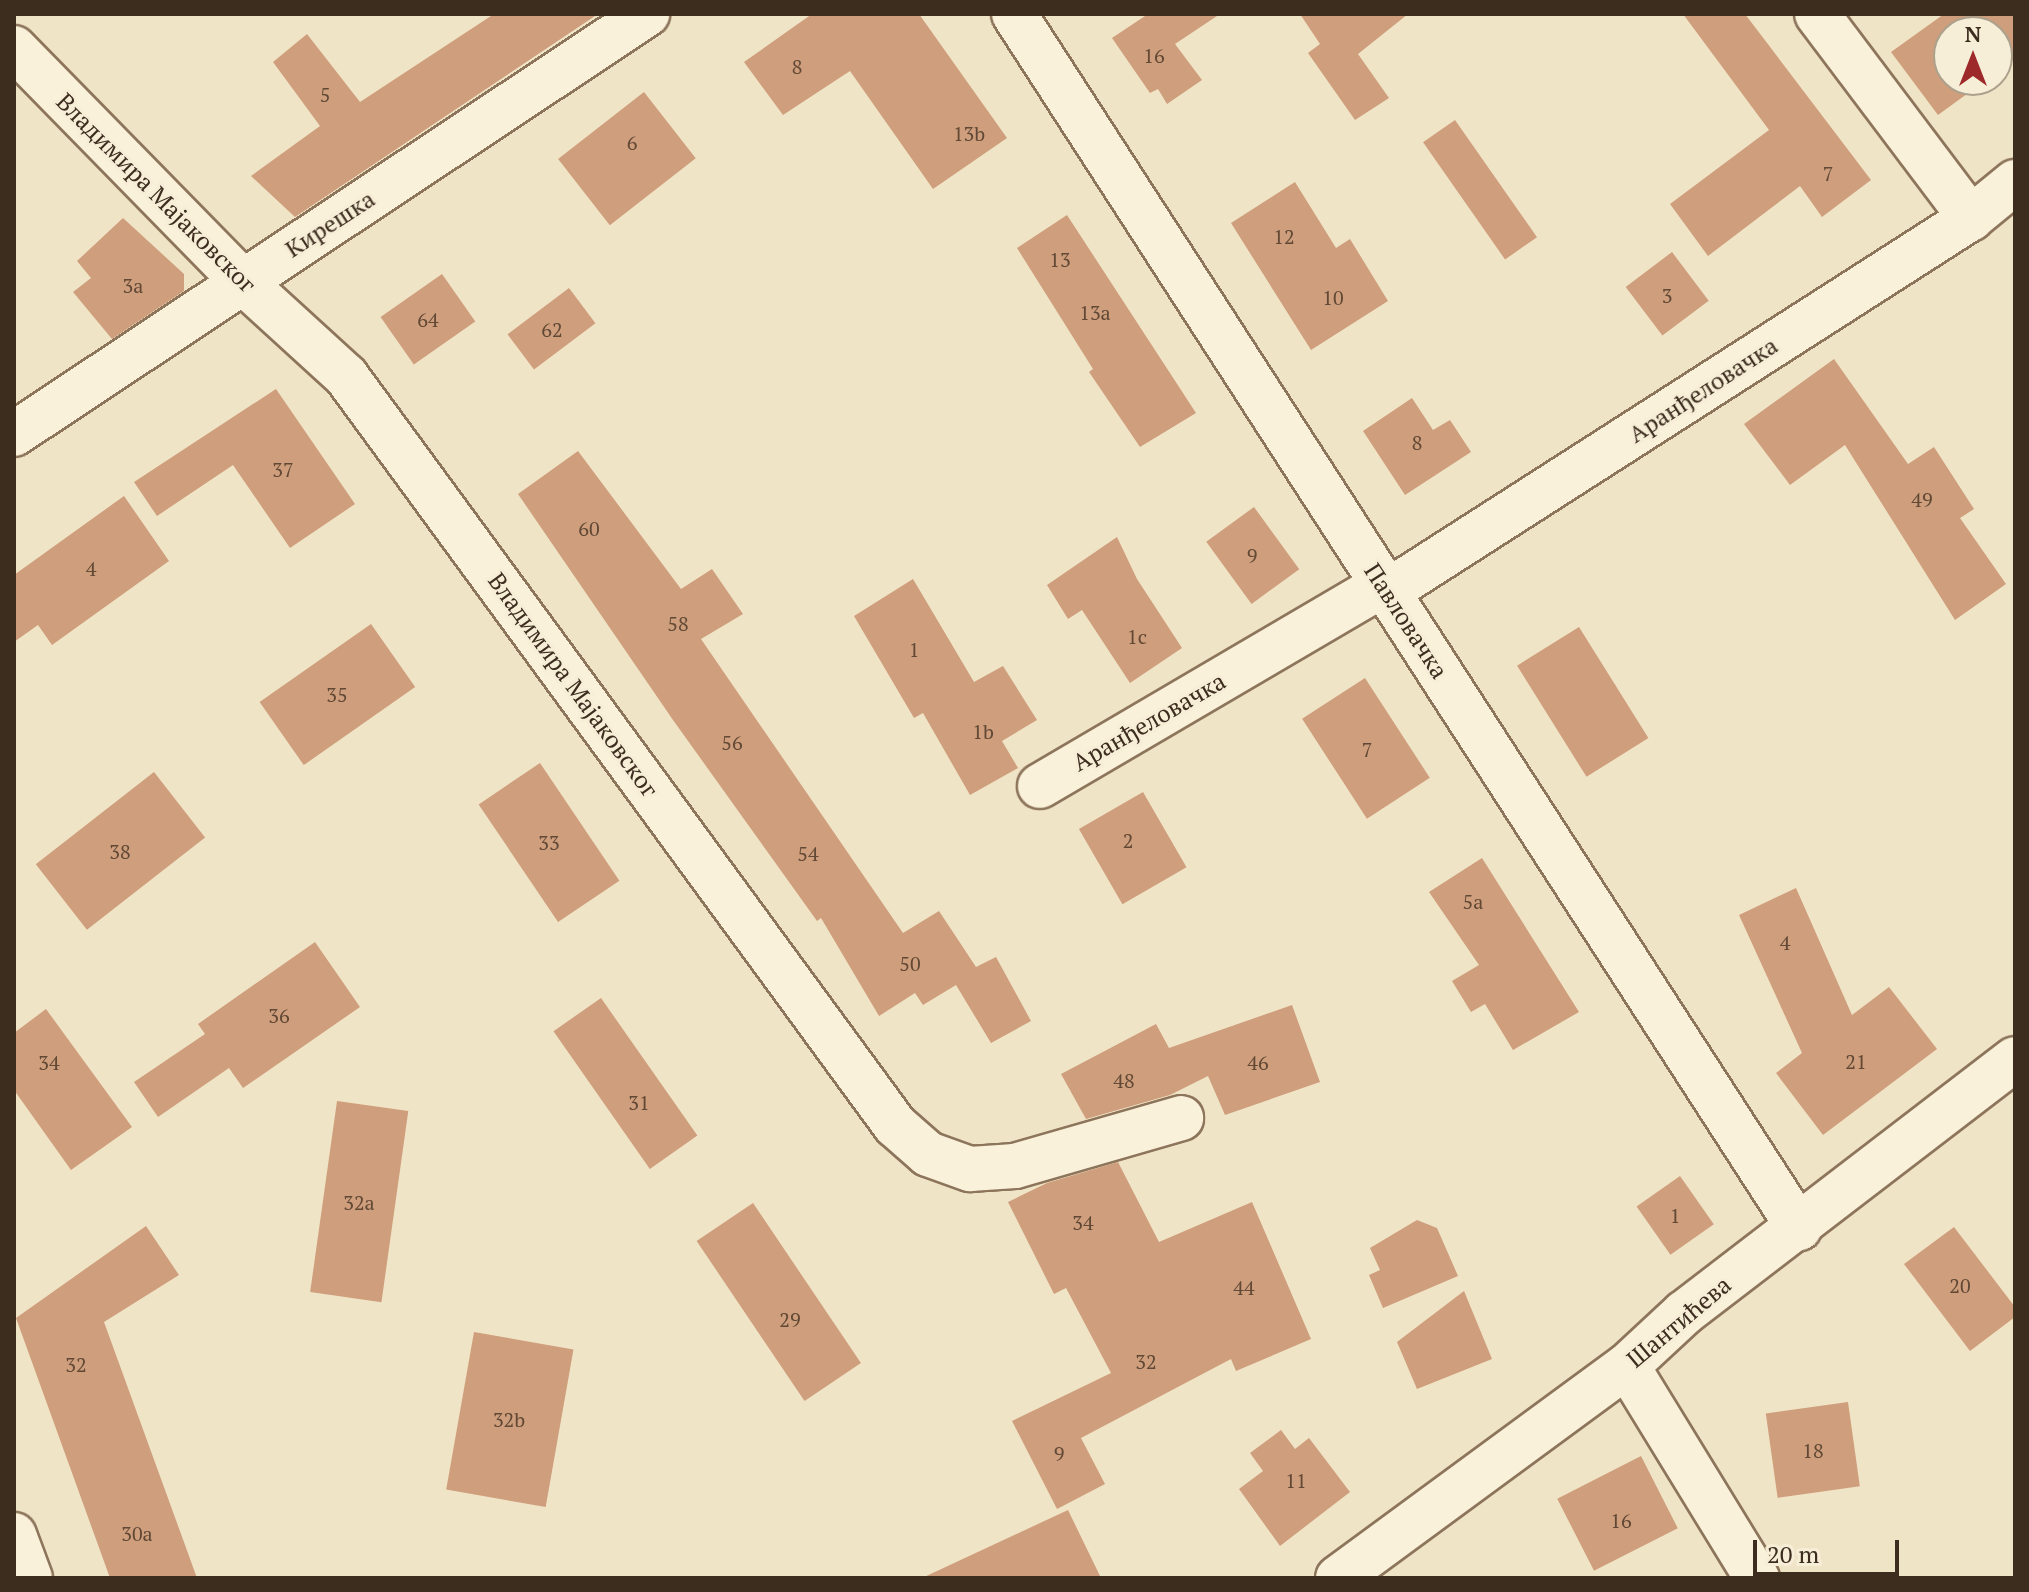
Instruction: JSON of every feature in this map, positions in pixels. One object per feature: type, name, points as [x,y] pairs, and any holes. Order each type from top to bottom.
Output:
[{"type":"street","name":"Кирешка","points":[[14,434],[647,14]]},
{"type":"street","name":"Павловачка","points":[[1014,14],[1799,1228]]},
{"type":"street","points":[[1817,14],[1971,218]]},
{"type":"street","name":"Владимира Мајаковског","points":[[14,48],[242,281],[346,376],[895,1125],[928,1154],[970,1169],[1015,1166],[1181,1118]]},
{"type":"street","name":"Аранђеловачка","points":[[1040,786],[1385,589],[1971,218],[2015,182]]},
{"type":"street","name":"Шантићева","points":[[1338,1578],[1627,1366],[1684,1313],[1799,1228],[2015,1059]]},
{"type":"street","points":[[1627,1366],[1757,1578]]},
{"type":"street","points":[[14,1535],[30,1578]]},
{"type":"building","points":[[494,14],[598,14],[295,217],[251,176],[320,126],[273,62],[307,34],[360,102]]},
{"type":"building","points":[[812,14],[919,14],[1007,138],[933,189],[850,71],[783,115],[744,62]]},
{"type":"building","points":[[1148,14],[1220,14],[1175,44],[1202,80],[1167,104],[1158,89],[1150,93],[1112,38]]},
{"type":"building","points":[[1300,14],[1408,14],[1358,54],[1389,98],[1355,120],[1308,53],[1320,44]]},
{"type":"building","points":[[1683,14],[1745,14],[1871,180],[1822,217],[1800,186],[1708,256],[1670,204],[1769,130]]},
{"type":"building","points":[[2015,14],[2015,59],[2013,60],[2013,16],[1941,16]]},
{"type":"building","points":[[1933,22],[1933,96],[1964,96],[1938,115],[1891,52]]},
{"type":"building","points":[[644,92],[696,158],[610,225],[558,159]]},
{"type":"building","points":[[1455,120],[1537,237],[1505,260],[1423,142]]},
{"type":"building","points":[[1295,182],[1336,248],[1350,239],[1388,301],[1311,350],[1231,223]]},
{"type":"building","points":[[1067,215],[1196,413],[1140,447],[1089,372],[1093,369],[1017,248]]},
{"type":"building","points":[[123,218],[184,274],[184,291],[112,339],[73,292],[91,278],[77,261]]},
{"type":"building","points":[[1672,252],[1709,301],[1662,336],[1626,287]]},
{"type":"building","points":[[442,274],[475,322],[414,365],[381,317]]},
{"type":"building","points":[[569,288],[595,323],[534,369],[508,334]]},
{"type":"building","points":[[1834,359],[1908,464],[1934,447],[1974,509],[1960,518],[2006,584],[1955,620],[1845,445],[1790,485],[1744,424]]},
{"type":"building","points":[[276,389],[355,504],[290,548],[233,465],[157,516],[134,482]]},
{"type":"building","points":[[1412,398],[1433,430],[1450,420],[1471,452],[1405,495],[1363,431]]},
{"type":"building","points":[[578,451],[681,589],[712,569],[743,614],[701,639],[903,933],[939,911],[976,967],[996,957],[1031,1021],[991,1043],[956,985],[923,1005],[915,993],[879,1016],[821,918],[817,921],[673,720],[518,494]]},
{"type":"building","points":[[124,496],[169,561],[52,645],[38,625],[14,642],[14,575]]},
{"type":"building","points":[[1254,507],[1299,569],[1252,604],[1206,542]]},
{"type":"building","points":[[1117,537],[1137,579],[1182,648],[1130,683],[1082,610],[1068,619],[1047,585]]},
{"type":"building","points":[[913,579],[974,682],[1003,666],[1037,720],[1002,741],[1018,768],[970,795],[923,713],[914,718],[854,616]]},
{"type":"building","points":[[371,624],[415,687],[304,765],[260,702]]},
{"type":"building","points":[[1579,627],[1648,738],[1587,777],[1517,666]]},
{"type":"building","points":[[1365,678],[1430,778],[1367,819],[1302,719]]},
{"type":"building","points":[[540,763],[619,881],[558,922],[479,804]]},
{"type":"building","points":[[154,772],[205,837],[87,930],[36,864]]},
{"type":"building","points":[[1143,792],[1186,867],[1122,904],[1079,829]]},
{"type":"building","points":[[1482,858],[1579,1012],[1513,1050],[1485,1004],[1471,1012],[1452,981],[1479,965],[1429,892]]},
{"type":"building","points":[[1796,888],[1852,1015],[1889,987],[1937,1049],[1823,1135],[1776,1073],[1802,1053],[1739,915]]},
{"type":"building","points":[[315,942],[360,1007],[243,1088],[229,1068],[158,1117],[134,1082],[205,1034],[198,1024]]},
{"type":"building","points":[[601,998],[697,1136],[650,1169],[553,1031]]},
{"type":"building","points":[[1292,1005],[1320,1082],[1225,1115],[1208,1076],[1170,1095],[1086,1119],[1061,1074],[1156,1024],[1169,1048]]},
{"type":"building","points":[[46,1009],[132,1127],[71,1170],[14,1090],[14,1033]]},
{"type":"building","points":[[337,1101],[408,1111],[381,1302],[310,1292]]},
{"type":"building","points":[[1118,1162],[1159,1242],[1252,1202],[1311,1339],[1236,1371],[1231,1359],[1081,1438],[1105,1484],[1057,1509],[1012,1421],[1111,1373],[1066,1288],[1054,1294],[1008,1202],[1047,1183]]},
{"type":"building","points":[[1680,1176],[1714,1224],[1670,1255],[1637,1206]]},
{"type":"building","points":[[753,1203],[861,1363],[805,1401],[697,1241]]},
{"type":"building","points":[[1417,1220],[1437,1228],[1458,1276],[1383,1308],[1369,1275],[1380,1270],[1370,1248]]},
{"type":"building","points":[[146,1226],[179,1275],[104,1322],[197,1578],[110,1578],[16,1318]]},
{"type":"building","points":[[1954,1227],[2015,1307],[2015,1317],[1970,1351],[1904,1264]]},
{"type":"building","points":[[1464,1291],[1492,1359],[1417,1389],[1397,1342]]},
{"type":"building","points":[[474,1332],[573,1350],[546,1507],[446,1490]]},
{"type":"building","points":[[1848,1402],[1860,1486],[1778,1498],[1766,1414]]},
{"type":"building","points":[[1281,1430],[1295,1449],[1309,1438],[1350,1492],[1280,1546],[1239,1489],[1263,1471],[1250,1453]]},
{"type":"building","points":[[1641,1456],[1678,1528],[1594,1571],[1557,1499]]},
{"type":"building","points":[[1068,1510],[1101,1578],[922,1578]]}]
